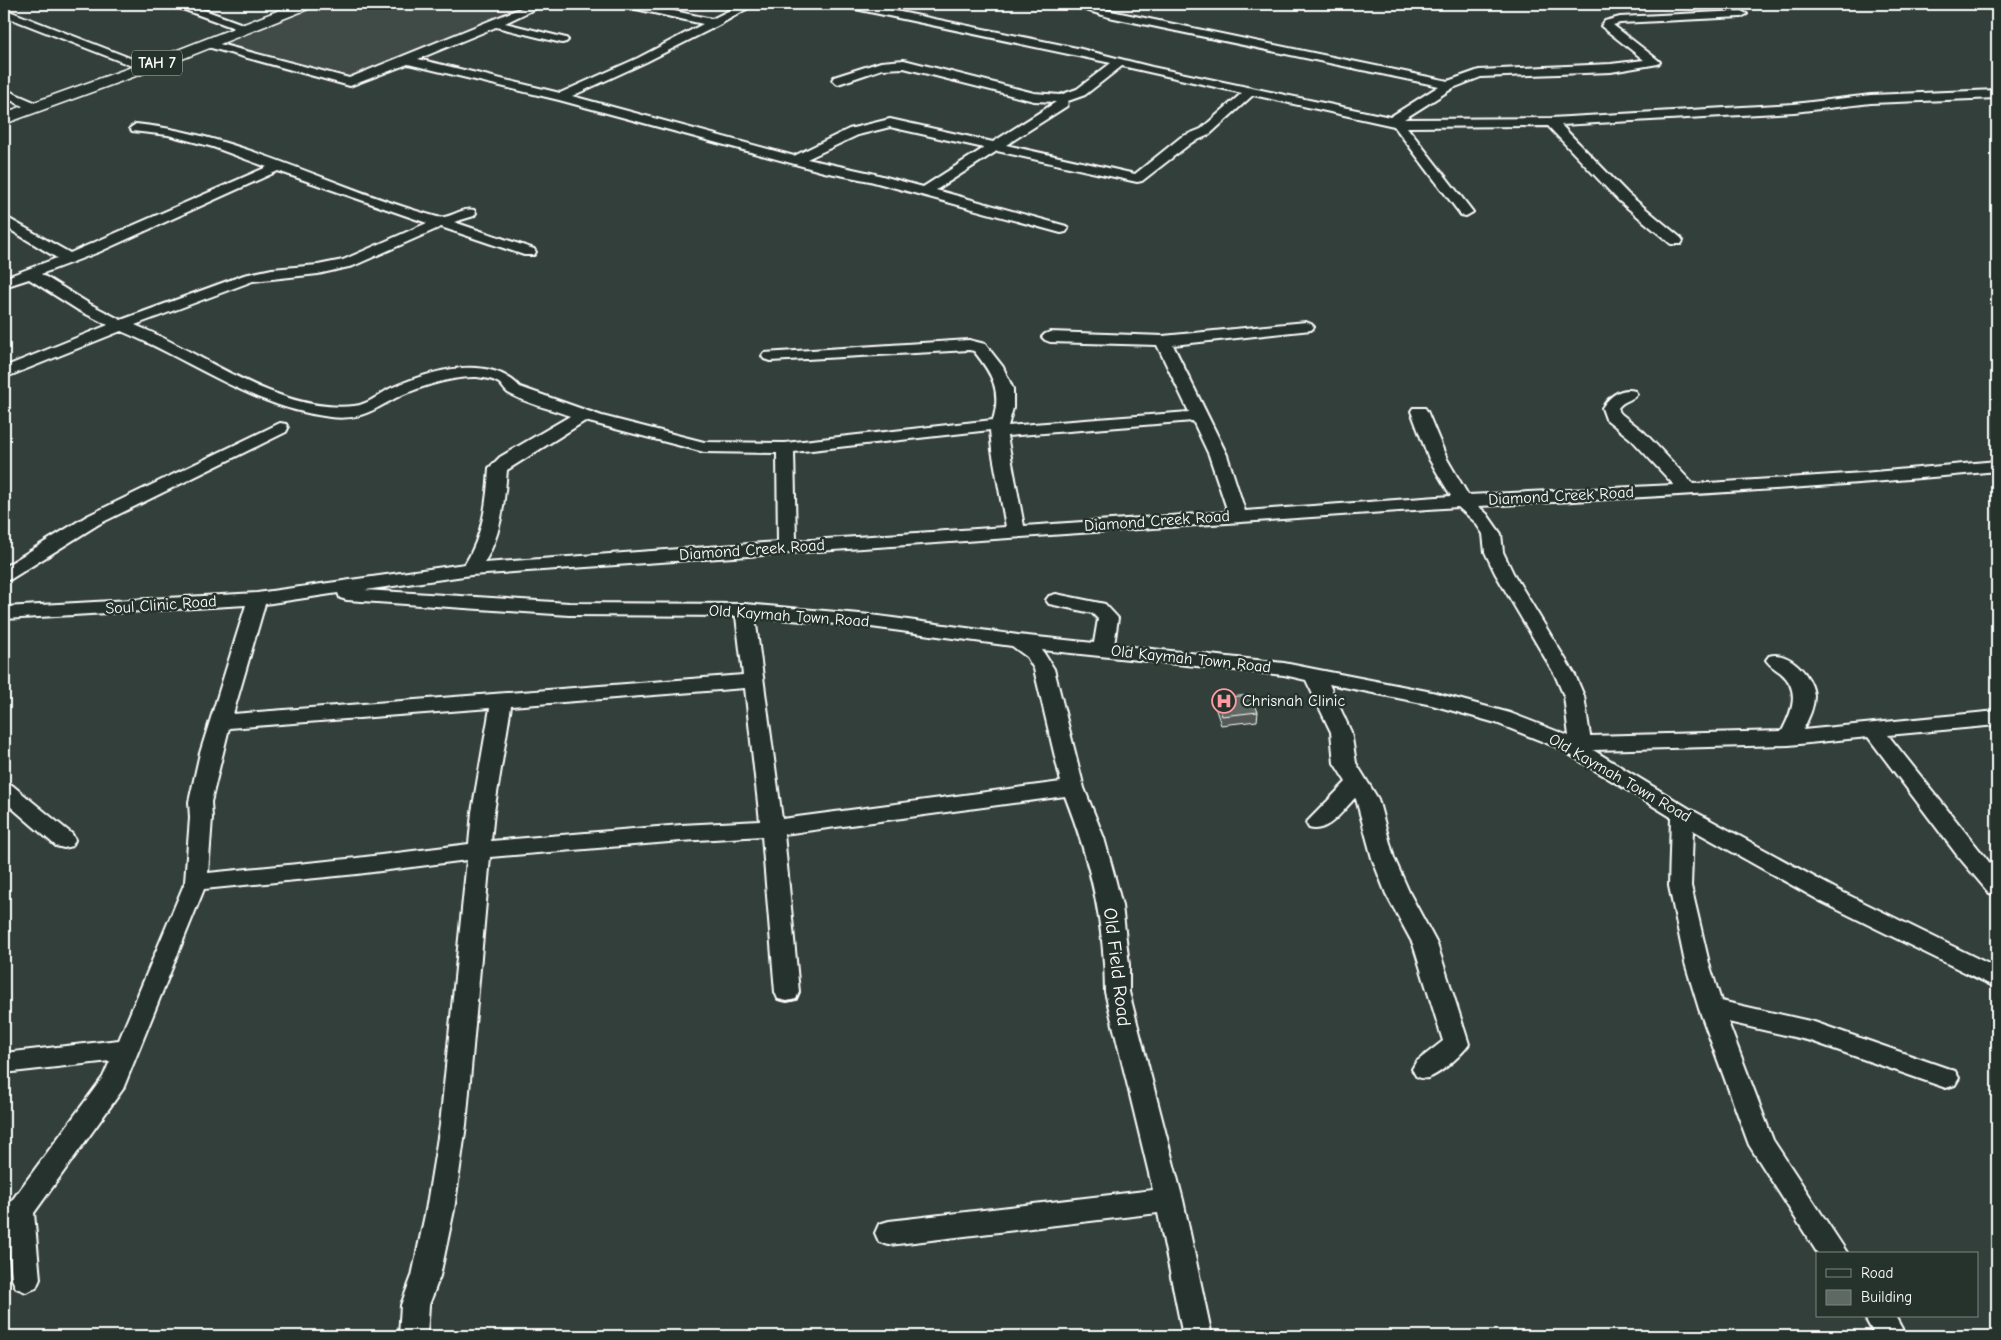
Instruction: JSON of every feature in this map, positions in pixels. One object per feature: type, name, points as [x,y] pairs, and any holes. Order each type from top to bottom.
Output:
[{"type":"highway","name":"TAH 7","points":[[4,119],[208,44],[308,4]]},
{"type":"street","points":[[178,4],[244,28]]},
{"type":"street","points":[[208,44],[350,82],[540,4]]},
{"type":"street","points":[[627,4],[715,23]]},
{"type":"street","points":[[561,97],[642,60],[750,4]]},
{"type":"street","points":[[846,4],[1121,61],[1395,122],[1551,122],[1794,108],[1871,99],[1997,94]]},
{"type":"street","points":[[889,12],[906,4]]},
{"type":"street","points":[[1077,4],[1109,14],[1449,85]]},
{"type":"street","points":[[4,12],[144,67]]},
{"type":"street","points":[[1395,122],[1449,85],[1479,74],[1611,68],[1654,62],[1607,26],[1609,22],[1741,14]]},
{"type":"street","points":[[495,23],[522,32],[562,40]]},
{"type":"street","points":[[407,60],[561,97],[829,169],[871,177],[1061,229]]},
{"type":"street","points":[[838,80],[881,66],[904,64],[1034,97],[1062,99],[1080,92],[1121,61]]},
{"type":"street","points":[[796,160],[861,129],[879,124],[910,126],[1137,178],[1186,140],[1205,132],[1251,91]]},
{"type":"street","points":[[4,93],[35,107]]},
{"type":"street","points":[[924,192],[1063,103],[1062,99]]},
{"type":"street","points":[[1395,122],[1466,212]]},
{"type":"street","points":[[1551,122],[1623,197],[1676,241]]},
{"type":"street","points":[[136,128],[168,131],[195,137],[279,166],[322,184],[492,238],[528,252]]},
{"type":"street","points":[[4,283],[94,249],[279,166]]},
{"type":"street","points":[[4,373],[121,325],[249,278],[268,273],[308,271],[359,260],[438,222],[468,214]]},
{"type":"street","points":[[4,220],[64,254],[64,260]]},
{"type":"street","points":[[30,273],[102,317],[157,340],[220,375],[272,398],[332,412],[364,409],[398,391],[470,371],[493,374],[509,381],[514,390],[582,416],[704,446],[785,448],[999,428],[1199,416]]},
{"type":"street","points":[[1050,337],[1163,341],[1306,327]]},
{"type":"street","points":[[1163,341],[1218,455],[1238,516]]},
{"type":"street","points":[[770,356],[969,345],[979,347],[995,367],[1005,389],[1005,408],[999,428],[1000,450],[1016,531]]},
{"type":"street","points":[[1629,394],[1615,400],[1610,408],[1612,415],[1638,436],[1688,489]]},
{"type":"street","points":[[1419,411],[1438,459],[1462,501],[1482,518],[1492,534],[1494,552],[1504,573],[1565,675],[1574,696],[1573,743],[1789,738],[1997,718]]},
{"type":"street","points":[[471,569],[483,551],[494,517],[498,468],[506,461],[582,416]]},
{"type":"street","points":[[4,575],[94,520],[280,428]]},
{"type":"street","points":[[785,448],[787,547]]},
{"type":"street","name":"Diamond Creek Road","points":[[317,592],[389,579],[471,569],[1462,501],[1924,474],[1997,466]]},
{"type":"street","name":"Old Kaymah Town Road","points":[[317,592],[569,609],[745,610],[871,621],[1018,641],[1284,668],[1432,699],[1503,718],[1573,743],[1682,814],[1830,896],[1997,979]]},
{"type":"street","name":"Soul Clinic Road","points":[[4,613],[257,599],[317,592]]},
{"type":"street","points":[[26,1279],[20,1211],[114,1082],[196,882],[201,818],[200,802],[211,753],[257,599]]},
{"type":"street","points":[[1056,600],[1098,608],[1108,618],[1103,650]]},
{"type":"street","points":[[745,610],[772,828],[787,992]]},
{"type":"street","name":"Old Field Road","points":[[1018,641],[1034,653],[1044,669],[1074,788],[1093,838],[1104,878],[1110,906],[1117,965],[1117,992],[1129,1049],[1169,1200],[1198,1336]]},
{"type":"street","points":[[1776,660],[1795,675],[1805,696],[1802,709],[1789,738]]},
{"type":"street","points":[[1314,675],[1341,732],[1345,763],[1367,798],[1383,858],[1398,894],[1425,944],[1450,1020],[1456,1044],[1425,1069]]},
{"type":"street","points":[[221,722],[754,681]]},
{"type":"street","points":[[413,1336],[415,1305],[426,1276],[440,1210],[453,1125],[483,812],[502,700]]},
{"type":"street","points":[[1874,730],[1965,849],[1997,885]]},
{"type":"street","points":[[1317,823],[1357,783]]},
{"type":"street","points":[[196,882],[357,866],[480,850],[681,833],[772,828],[1074,788]]},
{"type":"street","points":[[4,790],[64,840]]},
{"type":"street","points":[[1682,814],[1680,886],[1697,963],[1711,1010],[1762,1144],[1833,1252]]},
{"type":"street","points":[[1711,1010],[1771,1021],[1814,1032],[1946,1078]]},
{"type":"street","points":[[4,1064],[128,1048]]},
{"type":"street","points":[[889,1232],[1169,1200]]},
{"type":"street","points":[[1879,1318],[1892,1336]]},
{"type":"shaded area","points":[[313,4],[525,4],[355,79],[214,43]]},
{"type":"building","points":[[1251,695],[1258,712],[1222,716],[1216,698]]},
{"type":"place","name":"Chrisnah Clinic","points":[[1224,701]]}]
